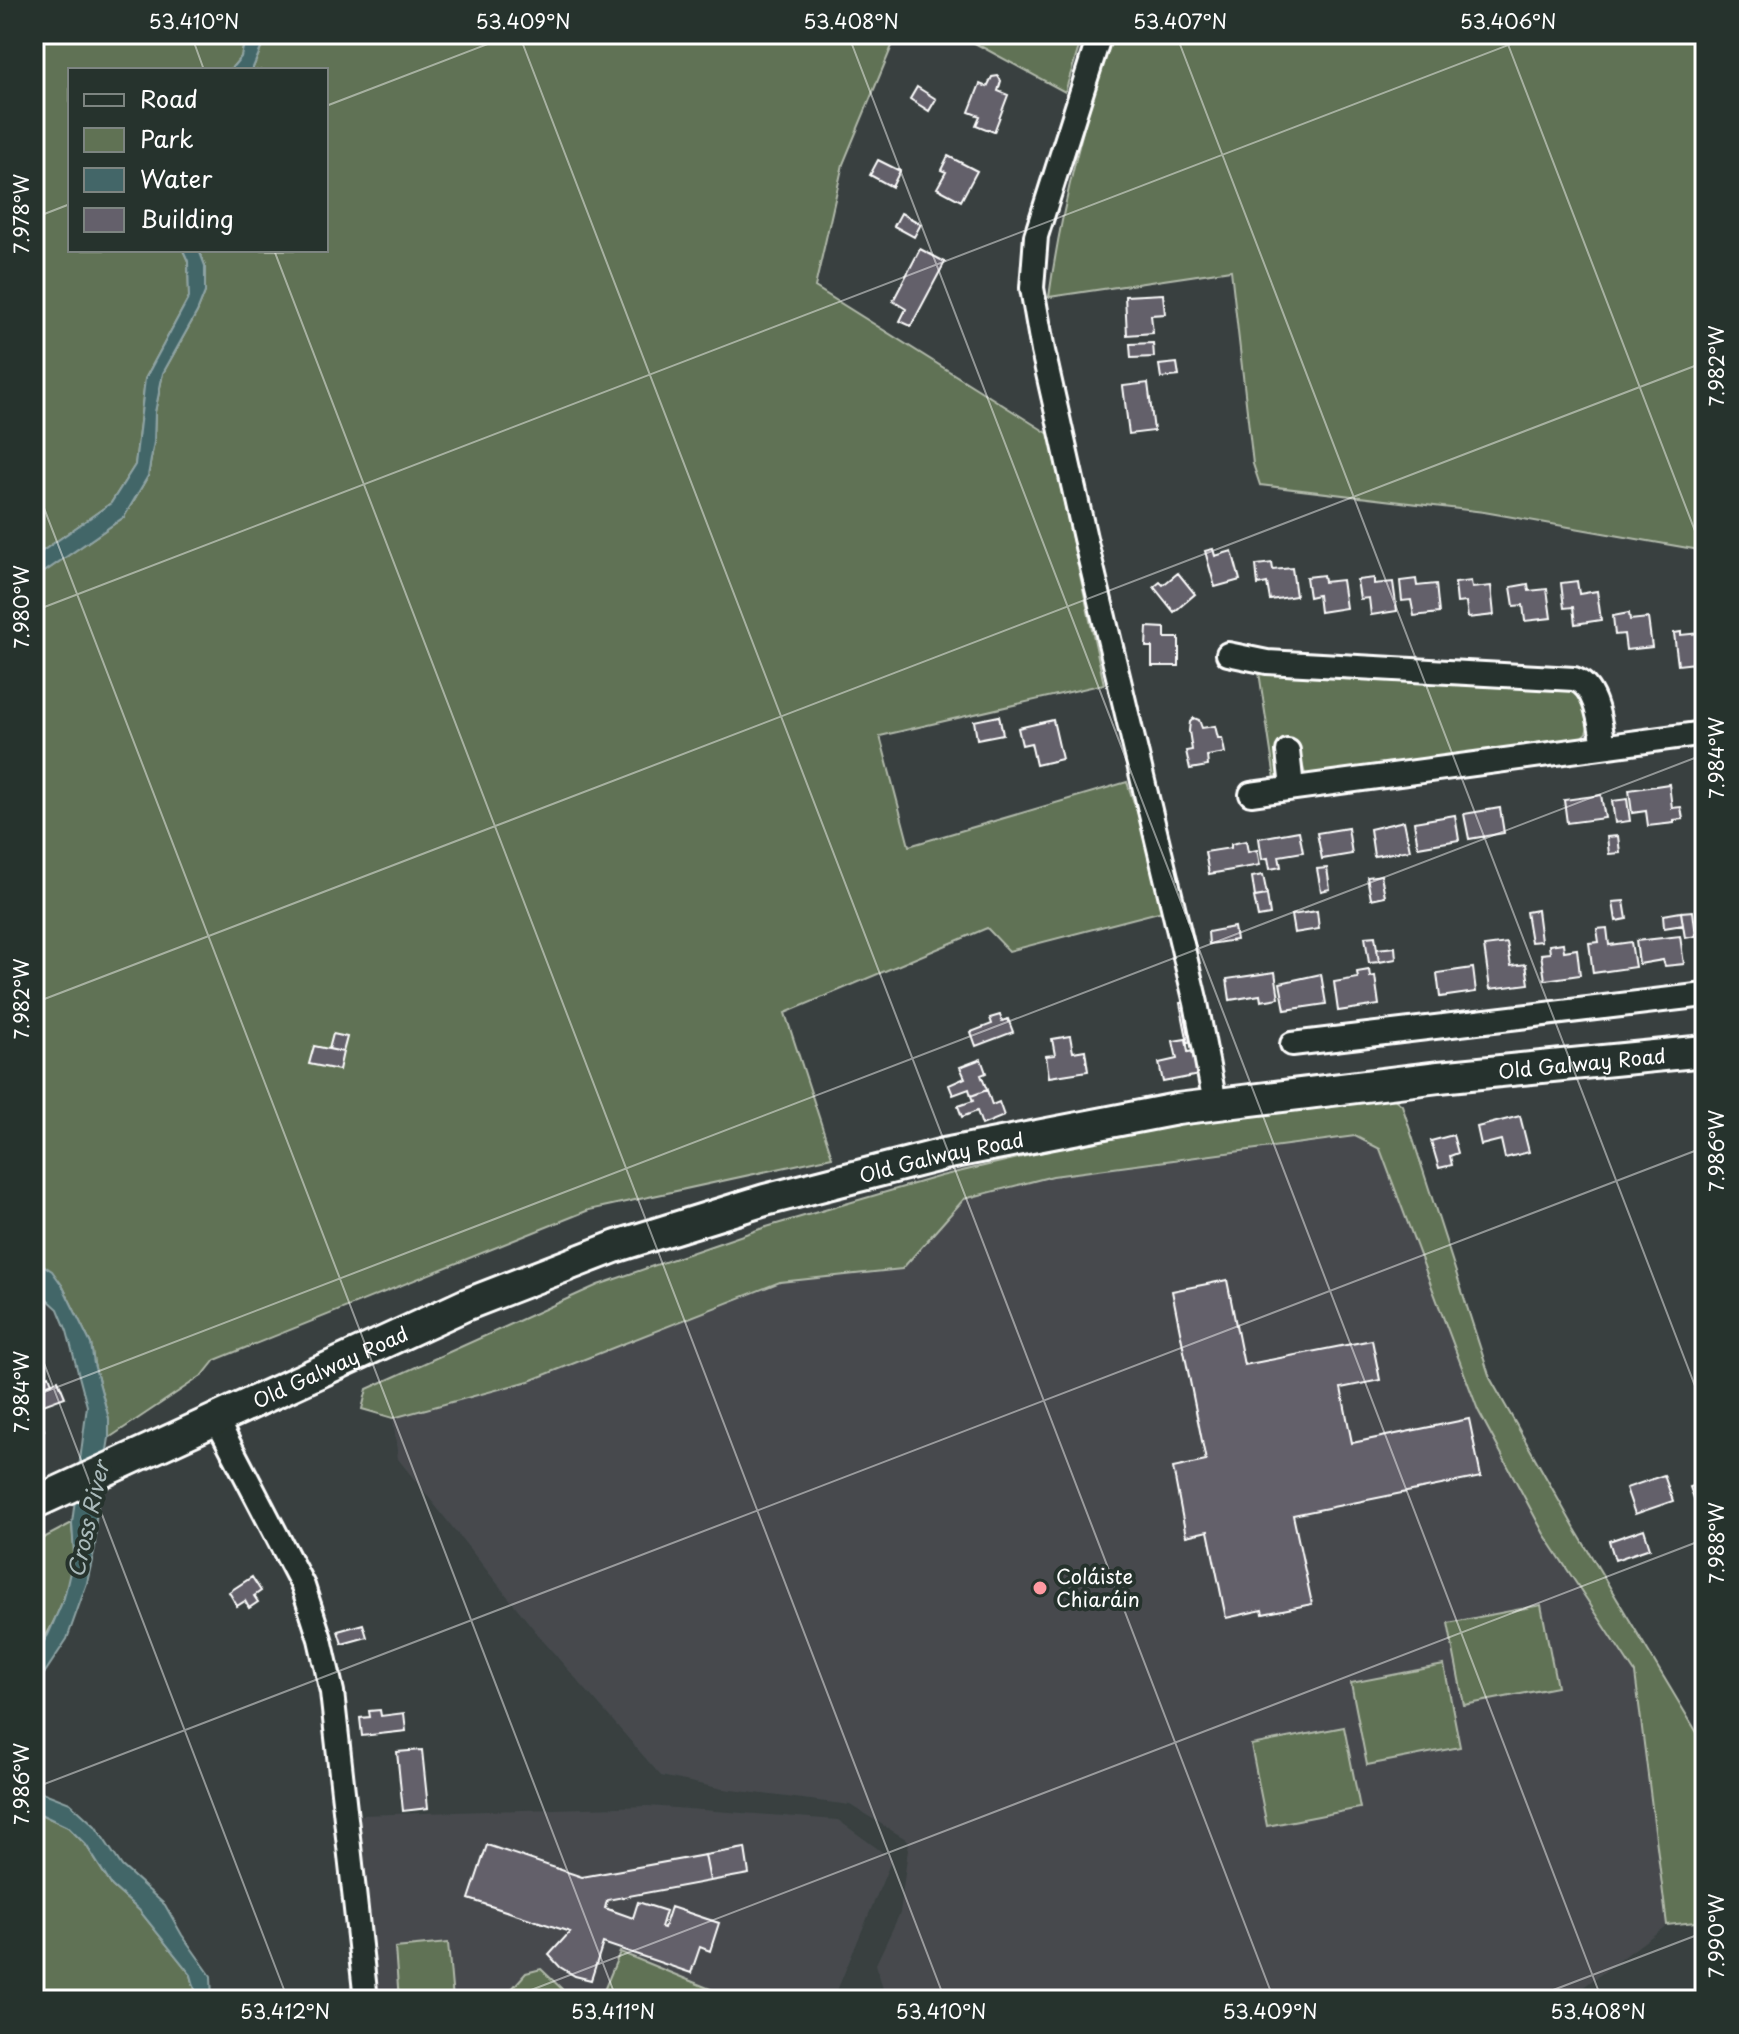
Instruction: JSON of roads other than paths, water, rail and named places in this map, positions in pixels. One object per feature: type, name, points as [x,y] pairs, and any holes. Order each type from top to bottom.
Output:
[{"type":"main road","name":"Old Galway Road","points":[[34,1503],[465,1305],[617,1246],[765,1200],[925,1158],[1123,1117],[1453,1075],[1705,1051]]},
{"type":"street","points":[[1100,34],[1036,236],[1032,288],[1078,508],[1196,1003],[1215,1103]]},
{"type":"street","points":[[1228,654],[1267,662],[1574,679],[1582,681],[1590,692],[1604,746]]},
{"type":"street","points":[[1251,794],[1705,733]]},
{"type":"street","points":[[1288,751],[1292,788]]},
{"type":"street","points":[[1292,1044],[1705,995]]},
{"type":"street","points":[[216,1419],[303,1586],[320,1639],[332,1692],[366,2000]]},
{"type":"water","points":[[246,34],[267,34],[253,68],[232,68],[241,57]]},
{"type":"water","points":[[184,252],[200,252],[205,266],[205,292],[163,373],[148,476],[124,517],[34,579],[34,557],[111,503],[135,465],[145,379],[189,297],[188,261]]},
{"type":"water","name":"Cross River","points":[[34,1259],[52,1271],[62,1285],[91,1344],[109,1419],[109,1438],[96,1518],[95,1547],[87,1583],[67,1639],[34,1689],[34,1656],[48,1635],[64,1598],[74,1555],[72,1523],[87,1406],[58,1309],[34,1287]]},
{"type":"water","points":[[34,1789],[70,1803],[95,1826],[122,1866],[165,1905],[211,1976],[212,2000],[198,2000],[191,1975],[139,1910],[112,1886],[86,1845],[68,1827],[34,1811]]},
{"type":"place","name":"Coláiste Chiaráin","points":[[1040,1588]]}]
